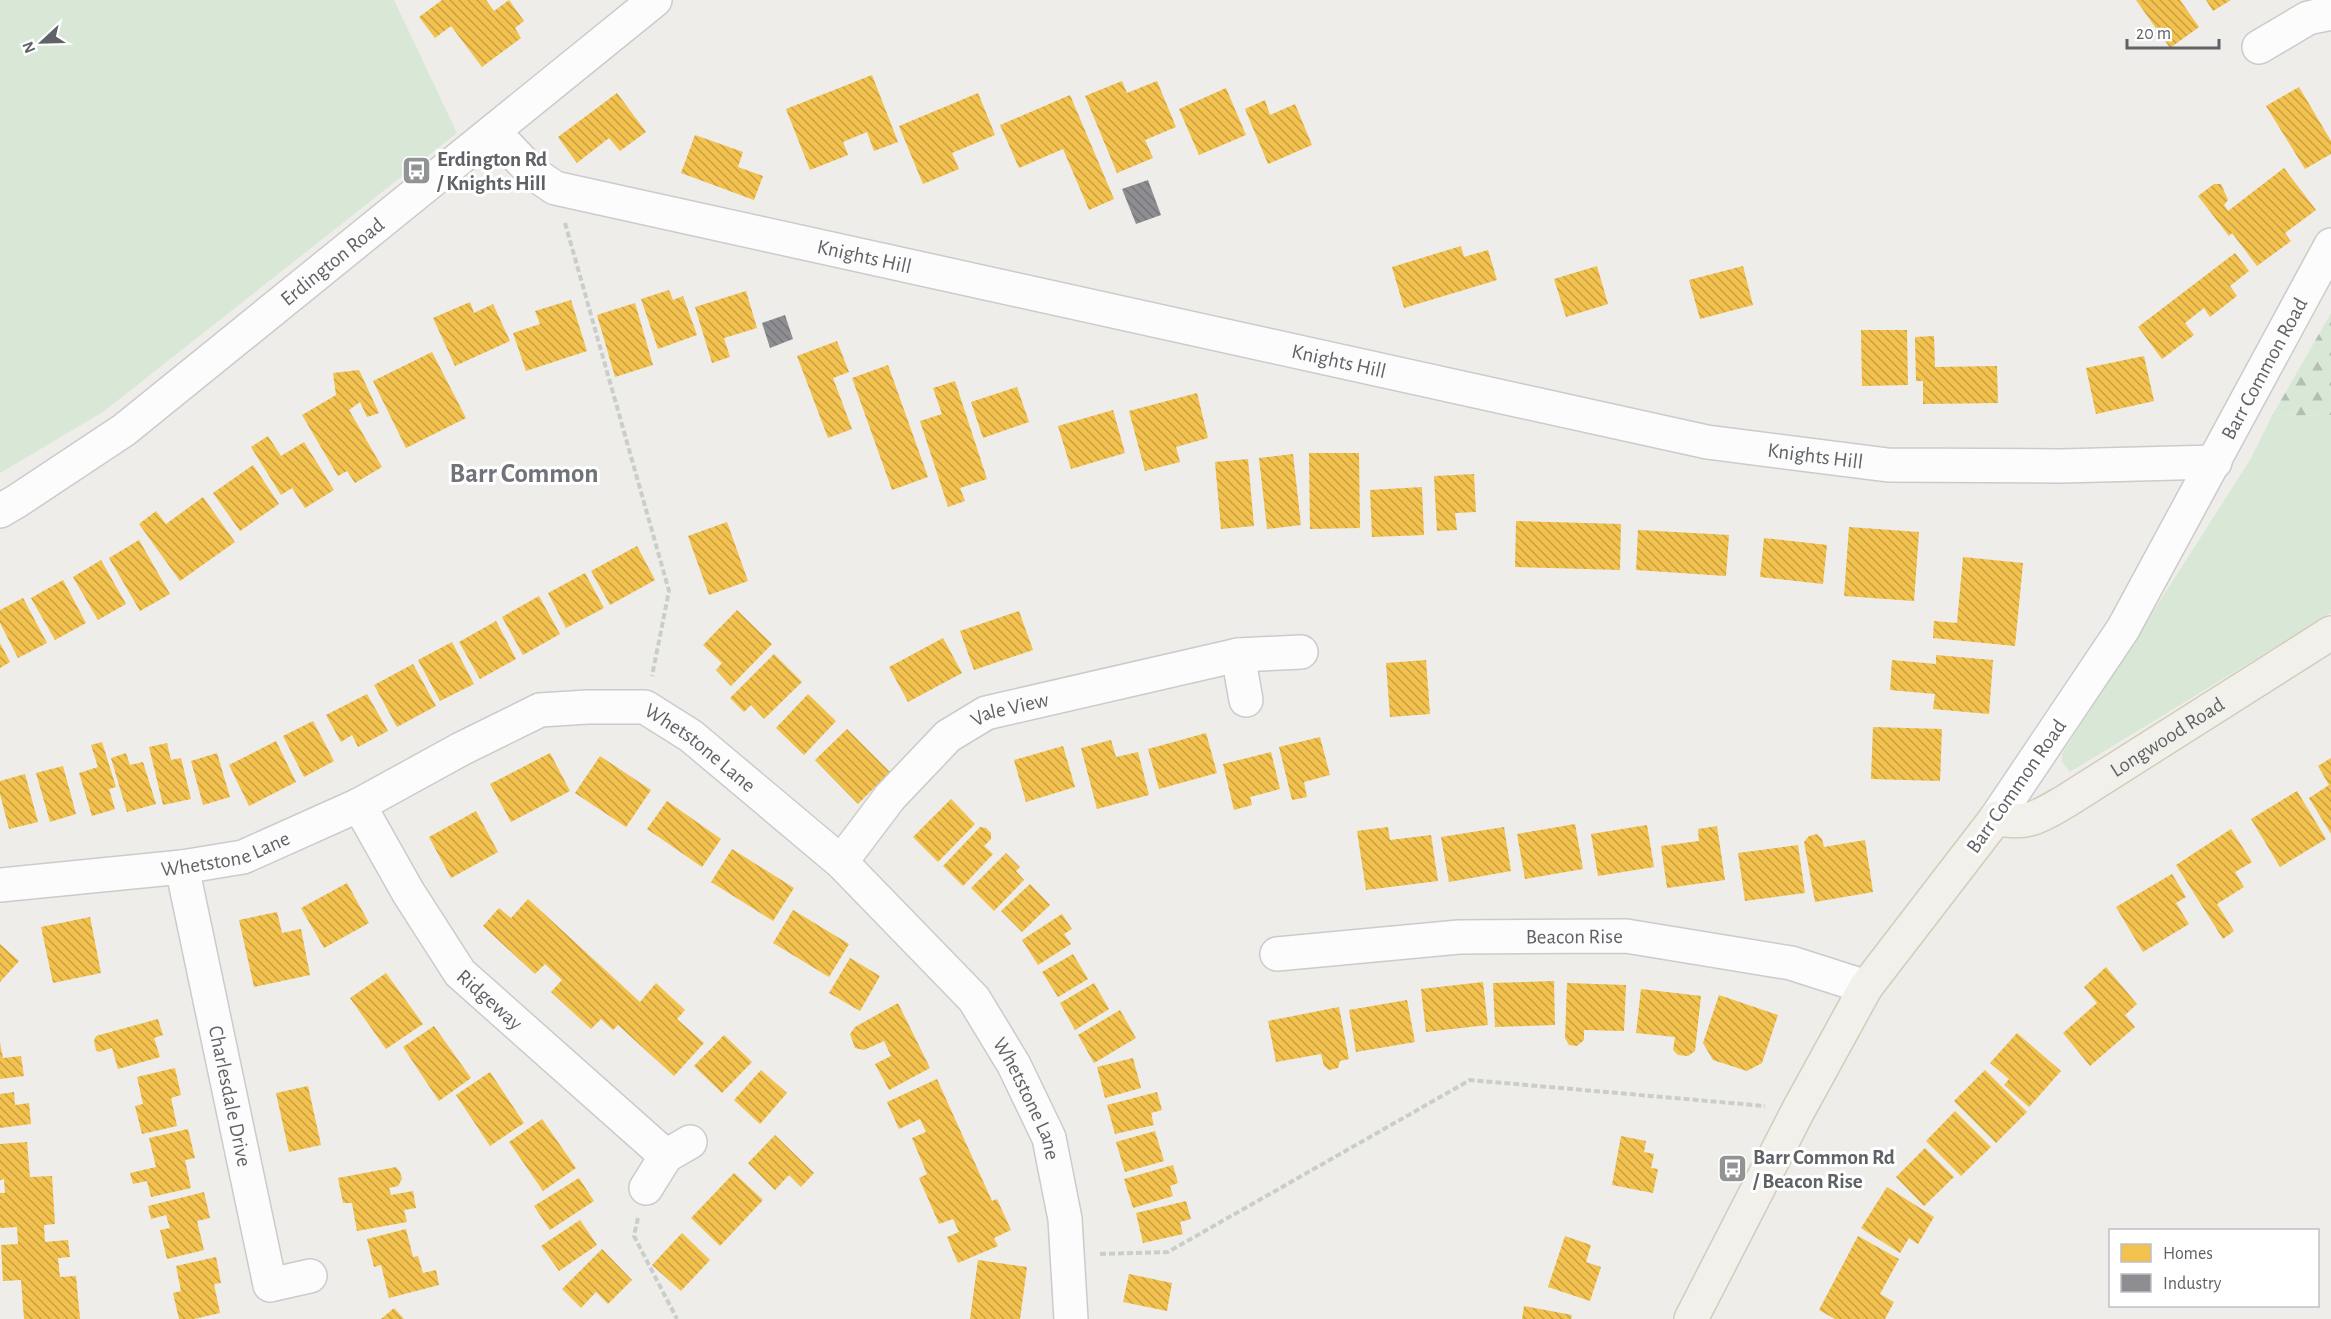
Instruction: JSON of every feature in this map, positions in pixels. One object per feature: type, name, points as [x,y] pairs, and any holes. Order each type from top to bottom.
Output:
[{"type":"main road","name":"Longwood Road","points":[[1996,819],[2013,823],[2032,820],[2066,801],[2331,633]]},
{"type":"main road","name":"Barr Common Road","points":[[1691,1319],[1799,1109],[1866,987],[1996,819]]},
{"type":"street","name":"Erdington Road","points":[[0,511],[124,430],[655,0]]},
{"type":"street","points":[[2259,46],[2308,18],[2331,13]]},
{"type":"street","name":"Knights Hill","points":[[494,132],[533,173],[555,188],[1707,442],[1888,465],[2061,466],[2215,462]]},
{"type":"street","name":"Barr Common Road","points":[[1996,819],[2123,629],[2331,245]]},
{"type":"street","name":"Vale View","points":[[841,862],[890,797],[948,736],[986,713],[1238,655],[1301,652]]},
{"type":"street","points":[[1238,655],[1246,700]]},
{"type":"street","name":"Whetstone Lane","points":[[0,885],[182,867],[243,858],[359,805],[461,749],[540,710],[645,707],[691,736],[841,862],[974,999],[1014,1065],[1049,1138],[1065,1219],[1071,1319]]},
{"type":"street","name":"Ridgeway","points":[[359,805],[408,892],[460,973],[678,1149],[646,1188]]},
{"type":"street","name":"Charlesdale Drive","points":[[182,867],[270,1285],[310,1276]]},
{"type":"street","name":"Beacon Rise","points":[[1277,954],[1460,937],[1626,936],[1791,963],[1866,987]]},
{"type":"path","points":[[555,188],[669,591],[645,707]]},
{"type":"path","points":[[1067,1256],[1168,1252],[1470,1080],[1799,1109]]},
{"type":"path","points":[[646,1188],[634,1236],[677,1319]]},
{"type":"green space","points":[[0,0],[394,0],[457,133],[103,412],[0,473]]},
{"type":"green space","points":[[2331,313],[2331,415],[2272,416]]},
{"type":"green space","points":[[2331,415],[2331,613],[2070,772],[2062,762],[2062,754],[2250,460],[2272,416]]},
{"type":"building: Homes","points":[[442,0],[486,0],[494,11],[509,0],[524,21],[515,28],[521,38],[482,67],[451,26],[435,38],[419,17]]},
{"type":"building: Homes","points":[[2136,0],[2180,0],[2199,27],[2170,48]]},
{"type":"building: Homes","points":[[2206,0],[2231,0],[2213,11]]},
{"type":"building: Homes","points":[[872,75],[898,142],[874,151],[867,132],[843,142],[848,155],[810,170],[786,109]]},
{"type":"building: Homes","points":[[1122,81],[1127,93],[1157,81],[1176,127],[1145,140],[1153,158],[1117,173],[1085,96]]},
{"type":"building: Homes","points":[[2299,87],[2331,141],[2331,154],[2305,169],[2266,106]]},
{"type":"building: Homes","points":[[1226,88],[1246,135],[1199,155],[1179,109]]},
{"type":"building: Homes","points":[[617,93],[646,132],[620,151],[609,138],[577,163],[558,137]]},
{"type":"building: Homes","points":[[978,93],[995,135],[952,153],[959,169],[923,184],[899,126]]},
{"type":"building: Homes","points":[[1070,95],[1114,199],[1089,210],[1063,149],[1019,168],[1000,125]]},
{"type":"building: Homes","points":[[1265,100],[1270,115],[1295,104],[1312,145],[1268,164],[1245,109]]},
{"type":"building: Homes","points":[[695,135],[743,152],[738,167],[763,176],[754,200],[681,173]]},
{"type":"building: Homes","points":[[2284,168],[2316,210],[2285,233],[2291,241],[2257,266],[2232,233],[2229,236],[2198,196],[2214,184],[2221,184],[2228,200],[2224,205],[2228,211]]},
{"type":"building: Homes","points":[[1461,246],[1464,257],[1488,250],[1497,280],[1404,308],[1392,267]]},
{"type":"building: Homes","points":[[2235,253],[2249,271],[2230,286],[2237,296],[2210,317],[2204,308],[2185,323],[2194,335],[2162,359],[2138,327]]},
{"type":"building: Homes","points":[[1597,266],[1608,304],[1566,317],[1554,279]]},
{"type":"building: Homes","points":[[1743,266],[1753,305],[1700,319],[1689,280]]},
{"type":"building: Homes","points":[[669,290],[673,300],[683,296],[697,335],[658,349],[641,299]]},
{"type":"building: Homes","points":[[746,291],[757,328],[724,338],[730,357],[712,363],[695,307]]},
{"type":"building: Homes","points":[[571,300],[587,351],[526,371],[513,333],[540,324],[535,311]]},
{"type":"building: Homes","points":[[470,302],[474,313],[493,304],[510,341],[455,366],[433,318]]},
{"type":"building: Homes","points":[[635,303],[653,365],[615,377],[597,315]]},
{"type":"building: Homes","points":[[1861,330],[1907,330],[1908,385],[1862,386]]},
{"type":"building: Homes","points":[[1934,336],[1935,367],[1997,366],[1998,403],[1923,404],[1923,381],[1916,381],[1915,337]]},
{"type":"building: Homes","points":[[837,341],[849,372],[833,378],[852,429],[828,438],[797,356]]},
{"type":"building: Homes","points":[[432,352],[466,418],[406,448],[373,381]]},
{"type":"building: Homes","points":[[2144,356],[2154,401],[2096,414],[2086,368]]},
{"type":"building: Homes","points":[[888,365],[928,477],[892,490],[852,378]]},
{"type":"building: Homes","points":[[359,370],[379,413],[367,417],[360,402],[349,410],[382,467],[355,483],[347,471],[338,476],[302,415],[336,395],[333,373]]},
{"type":"building: Homes","points":[[955,381],[987,479],[960,488],[965,501],[948,507],[920,421],[942,414],[933,388]]},
{"type":"building: Homes","points":[[1017,387],[1029,422],[983,438],[971,402]]},
{"type":"building: Homes","points":[[1197,393],[1208,438],[1176,447],[1180,462],[1145,471],[1129,411]]},
{"type":"building: Homes","points":[[1113,410],[1125,453],[1071,469],[1058,426]]},
{"type":"building: Homes","points":[[268,436],[281,456],[304,442],[334,490],[305,508],[292,488],[281,495],[251,447]]},
{"type":"building: Homes","points":[[1309,453],[1359,453],[1360,528],[1310,529]]},
{"type":"building: Homes","points":[[1293,454],[1301,525],[1267,529],[1259,458]]},
{"type":"building: Homes","points":[[1248,459],[1254,526],[1221,529],[1215,462]]},
{"type":"building: Homes","points":[[253,465],[279,504],[240,531],[213,493]]},
{"type":"building: Homes","points":[[1474,474],[1476,512],[1455,513],[1457,530],[1437,531],[1434,476]]},
{"type":"building: Homes","points":[[1422,487],[1424,535],[1372,537],[1370,490]]},
{"type":"building: Homes","points":[[203,497],[235,542],[180,581],[139,524],[156,511],[166,524]]},
{"type":"building: Homes","points":[[1516,521],[1621,524],[1620,570],[1515,567]]},
{"type":"building: Homes","points":[[727,522],[748,581],[709,595],[688,536]]},
{"type":"building: Homes","points":[[1849,527],[1919,532],[1914,601],[1844,596]]},
{"type":"building: Homes","points":[[1638,530],[1729,535],[1726,576],[1636,570]]},
{"type":"building: Homes","points":[[1764,538],[1827,545],[1823,584],[1760,577]]},
{"type":"building: Homes","points":[[139,540],[170,594],[140,611],[109,558]]},
{"type":"building: Homes","points":[[637,546],[655,580],[610,605],[591,571]]},
{"type":"building: Homes","points":[[1963,557],[2023,563],[2015,646],[1933,638],[1934,621],[1957,623]]},
{"type":"building: Homes","points":[[101,560],[126,604],[98,620],[73,577]]},
{"type":"building: Homes","points":[[585,573],[604,608],[566,628],[548,593]]},
{"type":"building: Homes","points":[[63,580],[86,623],[55,640],[31,598]]},
{"type":"building: Homes","points":[[539,596],[560,634],[523,655],[502,617]]},
{"type":"building: Homes","points":[[23,598],[47,643],[18,658],[0,623],[0,610]]},
{"type":"building: Homes","points":[[737,610],[772,644],[731,686],[716,670],[722,663],[703,645]]},
{"type":"building: Homes","points":[[1019,611],[1033,650],[974,670],[960,631]]},
{"type":"building: Homes","points":[[496,621],[516,659],[480,679],[459,642]]},
{"type":"building: Homes","points":[[943,638],[962,673],[908,702],[889,667]]},
{"type":"building: Homes","points":[[452,642],[474,684],[440,701],[418,660]]},
{"type":"building: Homes","points":[[0,643],[10,662],[0,668]]},
{"type":"building: Homes","points":[[774,654],[802,682],[764,719],[751,705],[744,712],[730,698]]},
{"type":"building: Homes","points":[[1936,655],[1993,660],[1989,714],[1933,709],[1935,694],[1890,690],[1892,660],[1936,664]]},
{"type":"building: Homes","points":[[1426,660],[1430,714],[1390,717],[1386,663]]},
{"type":"building: Homes","points":[[413,664],[436,706],[397,727],[374,685]]},
{"type":"building: Homes","points":[[367,694],[388,731],[358,747],[352,735],[341,742],[326,715]]},
{"type":"building: Homes","points":[[808,694],[836,721],[804,755],[776,728]]},
{"type":"building: Homes","points":[[313,721],[334,761],[304,777],[283,736]]},
{"type":"building: Homes","points":[[1873,727],[1942,729],[1940,781],[1871,779]]},
{"type":"building: Homes","points":[[847,729],[890,772],[858,804],[815,760]]},
{"type":"building: Homes","points":[[1206,733],[1217,773],[1159,789],[1148,749]]},
{"type":"building: Homes","points":[[1320,737],[1330,775],[1304,782],[1307,797],[1292,800],[1279,747]]},
{"type":"building: Homes","points":[[1111,740],[1116,757],[1138,752],[1149,795],[1097,809],[1081,748]]},
{"type":"building: Homes","points":[[276,741],[296,782],[249,806],[229,765]]},
{"type":"building: Homes","points":[[102,742],[116,787],[109,789],[115,809],[92,816],[79,773],[98,767],[91,745]]},
{"type":"building: Homes","points":[[167,743],[171,760],[181,758],[191,799],[163,805],[149,747]]},
{"type":"building: Homes","points":[[1063,746],[1075,787],[1026,802],[1014,760]]},
{"type":"building: Homes","points":[[1271,752],[1280,789],[1250,797],[1252,805],[1234,810],[1223,764]]},
{"type":"building: Homes","points":[[126,753],[130,765],[143,762],[156,804],[127,812],[111,758]]},
{"type":"building: Homes","points":[[217,753],[230,797],[203,805],[191,761]]},
{"type":"building: Homes","points":[[550,753],[570,791],[511,822],[490,784]]},
{"type":"building: Homes","points":[[600,756],[651,790],[626,827],[575,793]]},
{"type":"building: Homes","points":[[2331,758],[2331,834],[2309,798],[2329,785],[2318,766]]},
{"type":"building: Homes","points":[[63,766],[76,814],[50,822],[36,773]]},
{"type":"building: Homes","points":[[25,774],[38,822],[9,829],[0,794],[0,781]]},
{"type":"building: Homes","points":[[2297,791],[2326,839],[2280,867],[2251,819]]},
{"type":"building: Homes","points":[[951,799],[975,824],[938,862],[913,837]]},
{"type":"building: Homes","points":[[667,801],[721,839],[702,867],[647,829]]},
{"type":"building: Homes","points":[[476,811],[498,852],[451,878],[429,837]]},
{"type":"building: Homes","points":[[1575,824],[1583,869],[1525,879],[1517,834]]},
{"type":"building: Homes","points":[[1647,825],[1654,867],[1598,876],[1591,834]]},
{"type":"building: Homes","points":[[1717,826],[1725,880],[1667,888],[1661,846],[1699,841],[1698,829]]},
{"type":"building: Homes","points":[[980,827],[986,828],[991,833],[991,839],[984,846],[993,854],[963,886],[943,866]]},
{"type":"building: Homes","points":[[1388,827],[1390,840],[1431,835],[1438,881],[1366,890],[1357,831]]},
{"type":"building: Homes","points":[[1504,827],[1511,871],[1449,882],[1441,837]]},
{"type":"building: Homes","points":[[2231,829],[2252,862],[2235,872],[2244,887],[2217,904],[2234,931],[2223,939],[2176,865]]},
{"type":"building: Homes","points":[[1817,834],[1822,839],[1824,847],[1865,840],[1873,892],[1815,902],[1804,842],[1809,836]]},
{"type":"building: Homes","points":[[1798,845],[1805,893],[1745,901],[1738,853]]},
{"type":"building: Homes","points":[[732,849],[794,888],[773,921],[711,882]]},
{"type":"building: Homes","points":[[1006,853],[1020,867],[1016,871],[1024,880],[994,911],[971,888]]},
{"type":"building: Homes","points":[[2172,874],[2186,897],[2176,903],[2189,924],[2143,952],[2116,907]]},
{"type":"building: Homes","points":[[347,883],[369,923],[324,948],[301,908]]},
{"type":"building: Homes","points":[[1030,884],[1050,905],[1022,932],[1001,911]]},
{"type":"building: Homes","points":[[528,899],[640,1002],[656,983],[685,1010],[677,1019],[704,1043],[674,1076],[618,1025],[613,1030],[601,1019],[591,1029],[551,992],[562,980],[545,964],[535,974],[483,926],[499,908],[511,918]]},
{"type":"building: Homes","points":[[793,910],[849,944],[829,977],[773,943]]},
{"type":"building: Homes","points":[[277,912],[282,933],[301,929],[310,975],[254,987],[239,920]]},
{"type":"building: Homes","points":[[1062,914],[1072,929],[1064,934],[1071,944],[1038,965],[1022,940]]},
{"type":"building: Homes","points":[[90,917],[101,973],[53,983],[41,927]]},
{"type":"building: Homes","points":[[0,944],[19,961],[0,982]]},
{"type":"building: Homes","points":[[1073,954],[1088,979],[1058,997],[1042,972]]},
{"type":"building: Homes","points":[[850,958],[880,976],[860,1011],[829,993]]},
{"type":"building: Homes","points":[[2106,967],[2137,1004],[2125,1015],[2135,1027],[2090,1066],[2063,1033],[2097,1003],[2084,987]]},
{"type":"building: Homes","points":[[386,973],[423,1024],[386,1049],[350,998]]},
{"type":"building: Homes","points":[[1554,981],[1555,1025],[1495,1027],[1493,983]]},
{"type":"building: Homes","points":[[1483,982],[1488,1025],[1426,1032],[1421,989]]},
{"type":"building: Homes","points":[[1094,983],[1109,1009],[1075,1030],[1060,1003]]},
{"type":"building: Homes","points":[[1567,983],[1626,985],[1624,1031],[1584,1030],[1584,1040],[1577,1046],[1569,1045],[1565,1038]]},
{"type":"building: Homes","points":[[1641,989],[1701,996],[1695,1051],[1688,1056],[1678,1055],[1673,1050],[1675,1037],[1636,1033]]},
{"type":"building: Homes","points":[[1719,995],[1778,1015],[1762,1063],[1747,1071],[1713,1060],[1703,1043]]},
{"type":"building: Homes","points":[[1407,1000],[1415,1042],[1356,1052],[1349,1010]]},
{"type":"building: Homes","points":[[898,1003],[930,1068],[889,1090],[875,1064],[891,1056],[884,1041],[864,1050],[855,1048],[850,1034],[855,1027]]},
{"type":"building: Homes","points":[[1339,1007],[1349,1059],[1340,1061],[1338,1068],[1329,1070],[1324,1066],[1321,1054],[1276,1062],[1268,1021]]},
{"type":"building: Homes","points":[[1120,1010],[1136,1038],[1094,1063],[1078,1035]]},
{"type":"building: Homes","points":[[158,1019],[163,1035],[154,1038],[160,1057],[118,1069],[112,1048],[99,1052],[96,1050],[94,1041],[96,1036]]},
{"type":"building: Homes","points":[[434,1026],[471,1078],[439,1101],[403,1047]]},
{"type":"building: Homes","points":[[2017,1033],[2061,1071],[2029,1107],[2004,1085],[2009,1079],[1990,1063]]},
{"type":"building: Homes","points":[[724,1035],[752,1062],[722,1093],[694,1066]]},
{"type":"building: Homes","points":[[0,1043],[3,1058],[21,1056],[24,1076],[0,1079]]},
{"type":"building: Homes","points":[[1133,1058],[1141,1088],[1105,1098],[1097,1067]]},
{"type":"building: Homes","points":[[175,1068],[181,1095],[171,1098],[177,1126],[142,1134],[135,1106],[143,1104],[137,1077]]},
{"type":"building: Homes","points":[[761,1070],[787,1093],[760,1124],[734,1100]]},
{"type":"building: Homes","points":[[1985,1070],[2027,1112],[1996,1143],[1954,1101]]},
{"type":"building: Homes","points":[[490,1072],[524,1123],[490,1146],[456,1095]]},
{"type":"building: Homes","points":[[937,1079],[992,1201],[997,1199],[1011,1230],[994,1238],[998,1246],[958,1263],[947,1237],[959,1232],[953,1219],[939,1224],[919,1178],[927,1174],[912,1138],[926,1132],[920,1119],[899,1129],[887,1102]]},
{"type":"building: Homes","points":[[308,1086],[321,1145],[289,1152],[276,1093]]},
{"type":"building: Homes","points":[[14,1092],[15,1105],[29,1103],[31,1124],[0,1128],[0,1094]]},
{"type":"building: Homes","points":[[1157,1092],[1162,1110],[1151,1113],[1154,1125],[1115,1134],[1107,1105]]},
{"type":"building: Homes","points":[[1955,1111],[1991,1147],[1961,1176],[1926,1141]]},
{"type":"building: Homes","points":[[542,1119],[576,1168],[543,1191],[509,1142]]},
{"type":"building: Homes","points":[[188,1129],[195,1158],[185,1160],[191,1188],[151,1197],[147,1181],[133,1184],[130,1173],[156,1167],[149,1138]]},
{"type":"building: Homes","points":[[1155,1131],[1164,1161],[1125,1172],[1116,1142]]},
{"type":"building: Homes","points":[[775,1135],[814,1173],[801,1187],[789,1175],[775,1190],[748,1163]]},
{"type":"building: Homes","points":[[1621,1136],[1646,1141],[1644,1152],[1654,1154],[1651,1168],[1658,1169],[1653,1193],[1612,1185]]},
{"type":"building: Homes","points":[[27,1142],[30,1177],[52,1176],[55,1224],[44,1225],[45,1242],[68,1240],[70,1257],[58,1258],[60,1277],[76,1276],[80,1319],[24,1319],[21,1280],[3,1281],[1,1245],[18,1244],[17,1227],[0,1228],[0,1193],[5,1193],[4,1179],[0,1180],[0,1144]]},
{"type":"building: Homes","points":[[1925,1148],[1954,1177],[1924,1206],[1896,1177]]},
{"type":"building: Homes","points":[[1173,1165],[1178,1183],[1170,1186],[1173,1196],[1133,1208],[1124,1179]]},
{"type":"building: Homes","points":[[396,1167],[402,1179],[398,1186],[389,1188],[391,1195],[413,1191],[416,1208],[404,1210],[407,1222],[357,1231],[352,1203],[343,1203],[338,1178]]},
{"type":"building: Homes","points":[[734,1173],[763,1200],[720,1246],[691,1218]]},
{"type":"building: Homes","points":[[579,1178],[594,1201],[550,1230],[534,1206]]},
{"type":"building: Homes","points":[[1887,1187],[1934,1217],[1918,1244],[1909,1238],[1900,1253],[1861,1228]]},
{"type":"building: Homes","points":[[204,1192],[210,1218],[197,1221],[204,1250],[167,1259],[160,1230],[170,1228],[166,1215],[151,1219],[148,1206]]},
{"type":"building: Homes","points":[[1186,1201],[1191,1219],[1180,1222],[1183,1234],[1143,1243],[1136,1213]]},
{"type":"building: Homes","points":[[580,1220],[597,1245],[559,1271],[541,1246]]},
{"type":"building: Homes","points":[[406,1229],[413,1257],[418,1256],[423,1273],[436,1270],[439,1285],[389,1298],[381,1265],[374,1267],[367,1239]]},
{"type":"building: Homes","points":[[682,1233],[710,1260],[681,1291],[652,1265]]},
{"type":"building: Homes","points":[[1565,1236],[1591,1245],[1586,1262],[1601,1267],[1590,1301],[1548,1287]]},
{"type":"building: Homes","points":[[1858,1236],[1899,1259],[1880,1294],[1894,1302],[1885,1319],[1835,1319],[1819,1310]]},
{"type":"building: Homes","points":[[602,1249],[632,1280],[608,1304],[596,1292],[581,1308],[562,1289]]},
{"type":"building: Homes","points":[[216,1257],[221,1283],[214,1284],[220,1313],[194,1319],[179,1319],[173,1293],[181,1291],[176,1266]]},
{"type":"building: Homes","points":[[978,1260],[1027,1267],[1020,1319],[970,1319]]},
{"type":"building: Homes","points":[[1129,1274],[1172,1283],[1167,1311],[1123,1302]]},
{"type":"building: Homes","points":[[1524,1306],[1572,1315],[1571,1319],[1522,1319]]},
{"type":"building: Homes","points":[[394,1308],[404,1319],[381,1319]]},
{"type":"building: Industry","points":[[1148,180],[1161,215],[1136,224],[1122,189]]},
{"type":"building: Industry","points":[[785,315],[793,339],[770,348],[762,323]]},
{"type":"place","name":"Erdington Rd / Knights Hill","points":[[416,171]]},
{"type":"place","name":"Barr Common Rd / Beacon Rise","points":[[1732,1169]]},
{"type":"district","name":"Barr Common","points":[[524,473]]}]
